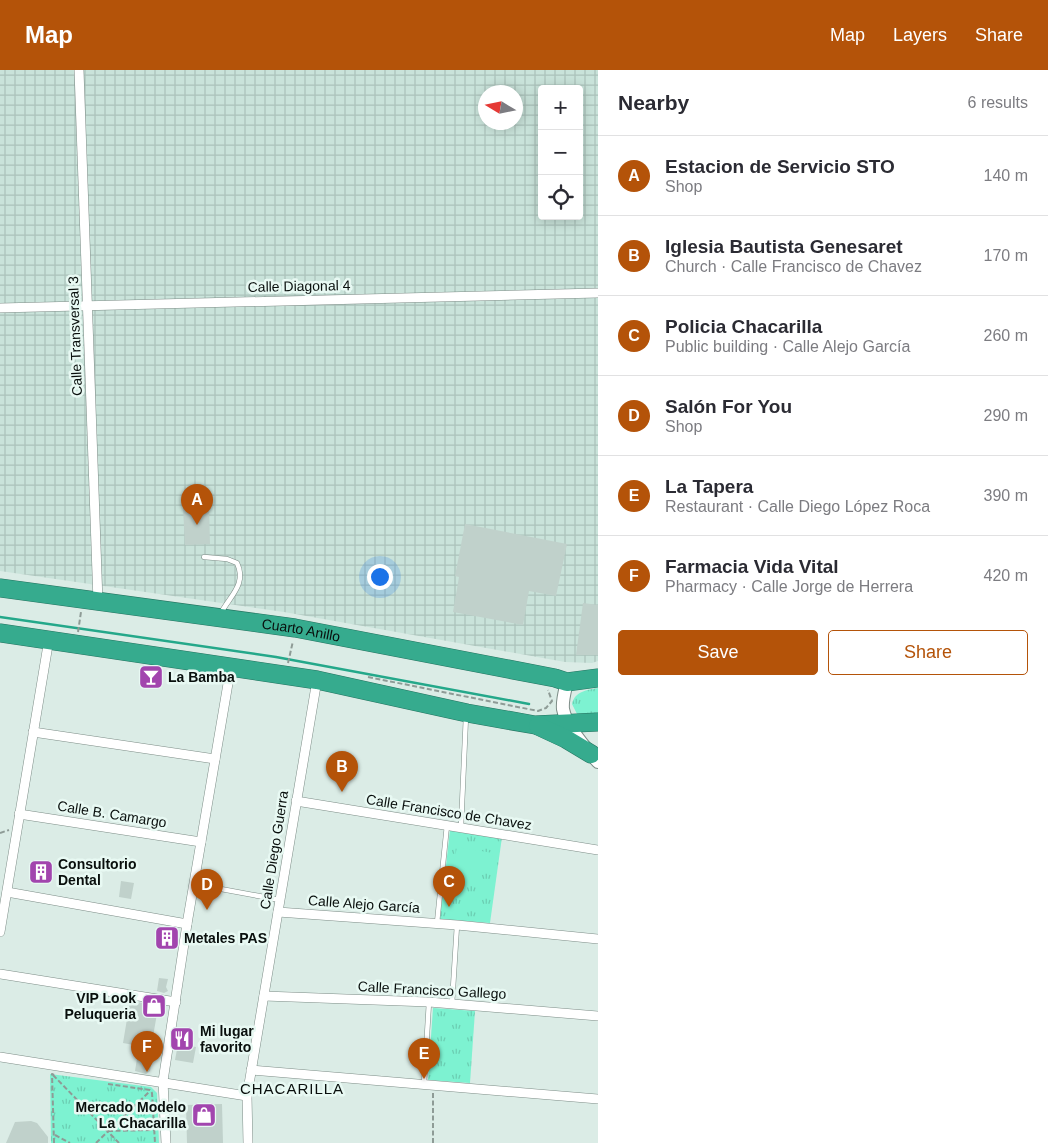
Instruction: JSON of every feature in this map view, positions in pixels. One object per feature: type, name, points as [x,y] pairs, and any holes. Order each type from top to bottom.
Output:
[{"type":"highway","name":"Cuarto Anillo","points":[[0,588],[295,628],[556,678],[567,682],[598,678]]},
{"type":"highway","points":[[0,632],[316,680],[466,713],[535,725],[598,722]]},
{"type":"highway","points":[[535,725],[566,739],[595,758]]},
{"type":"main road","points":[[567,682],[563,709],[568,723],[595,758]]},
{"type":"street","name":"Calle Transversal 3","points":[[79,70],[98,602]]},
{"type":"street","name":"Calle Diagonal 4","points":[[0,308],[598,293]]},
{"type":"street","points":[[0,932],[49,639]]},
{"type":"street","points":[[166,1143],[163,1081],[230,666]]},
{"type":"street","name":"Calle Diego Guerra","points":[[248,1143],[247,1096],[316,680]]},
{"type":"street","points":[[33,732],[215,759]]},
{"type":"street","name":"Calle Francisco de Chavez","points":[[296,801],[598,850]]},
{"type":"street","name":"Calle B. Camargo","points":[[19,814],[201,842]]},
{"type":"street","points":[[7,892],[187,924]]},
{"type":"street","name":"Calle Alejo García","points":[[278,912],[437,923],[598,939]]},
{"type":"street","points":[[0,974],[176,1002]]},
{"type":"street","name":"Calle Francisco Gallego","points":[[264,996],[428,1002],[598,1016]]},
{"type":"street","points":[[0,1056],[247,1096]]},
{"type":"street","points":[[251,1070],[598,1099]]},
{"type":"lane","points":[[204,557],[227,559],[237,563],[241,571],[241,581],[238,588],[219,617]]},
{"type":"lane","points":[[461,827],[466,713]]},
{"type":"lane","points":[[437,923],[447,826]]},
{"type":"lane","points":[[194,884],[280,900]]},
{"type":"lane","points":[[452,1004],[457,925]]},
{"type":"lane","points":[[428,1002],[428,1086]]},
{"type":"path","points":[[78,630],[81,610]]},
{"type":"path","points":[[288,664],[294,634]]},
{"type":"path","points":[[52,1074],[62,1076]]},
{"type":"path","points":[[52,1074],[119,1143]]},
{"type":"path","points":[[52,1074],[54,1143]]},
{"type":"path","points":[[105,1083],[150,1090]]},
{"type":"path","points":[[428,1086],[433,1143]]},
{"type":"path","points":[[96,1143],[150,1090]]},
{"type":"path","points":[[150,1090],[154,1097],[155,1143]]},
{"type":"path","points":[[108,1131],[154,1130]]},
{"type":"path","points":[[54,1134],[70,1143]]},
{"type":"shaded area","points":[[0,70],[598,70],[598,661],[592,663],[565,662],[284,612],[0,571]]},
{"type":"green space","points":[[598,688],[598,716],[577,714],[572,704],[576,696],[582,692]]},
{"type":"green space","points":[[450,830],[502,837],[490,923],[440,919]]},
{"type":"green space","points":[[457,847],[493,853],[489,873],[453,867]]},
{"type":"green space","points":[[433,1008],[475,1011],[470,1083],[428,1080]]},
{"type":"green space","points":[[50,1074],[151,1087],[157,1093],[159,1143],[51,1143]]},
{"type":"building","points":[[209,506],[210,544],[185,545],[183,507]]},
{"type":"building","points":[[465,524],[567,544],[556,596],[529,591],[523,625],[453,612],[459,577],[455,576]]},
{"type":"building","points":[[583,603],[598,605],[598,655],[576,655]]},
{"type":"building","name":"La Bamba","points":[[145,667],[160,670],[157,687],[142,684]]},
{"type":"building","name":"Consultorio Dental","points":[[33,866],[50,869],[49,877],[46,876],[45,883],[35,881],[32,876]]},
{"type":"building","points":[[121,881],[134,883],[131,899],[119,897]]},
{"type":"building","name":"Metales PAS","points":[[162,926],[173,928],[175,931],[172,948],[159,946]]},
{"type":"building","points":[[159,978],[168,979],[166,987],[168,991],[164,993],[157,991]]},
{"type":"building","points":[[130,1001],[156,1005],[158,1008],[151,1048],[154,1048],[150,1071],[146,1074],[135,1071],[139,1046],[123,1043]]},
{"type":"building","points":[[178,1044],[196,1047],[193,1063],[175,1060]]},
{"type":"building","name":"Mercado Modelo La Chacarilla","points":[[222,1104],[223,1143],[187,1143],[186,1105]]},
{"type":"building","points":[[31,1121],[37,1123],[48,1137],[48,1143],[6,1143],[15,1122]]},
{"type":"waterway","points":[[0,617],[276,657],[529,704]]},
{"type":"place","name":"Estacion de Servicio STO","points":[[197,525]]},
{"type":"place","name":"La Bamba","points":[[151,677]]},
{"type":"place","name":"Iglesia Bautista Genesaret","points":[[342,792]]},
{"type":"place","name":"Consultorio Dental","points":[[41,872]]},
{"type":"place","name":"Policia Chacarilla","points":[[449,907]]},
{"type":"place","name":"Salón For You","points":[[207,910]]},
{"type":"place","name":"Metales PAS","points":[[167,938]]},
{"type":"place","name":"VIP Look Peluqueria","points":[[154,1006]]},
{"type":"place","name":"Mi lugar favorito","points":[[182,1039]]},
{"type":"place","name":"Farmacia Vida Vital","points":[[147,1072]]},
{"type":"place","name":"La Tapera","points":[[424,1079]]},
{"type":"place","name":"Mercado Modelo La Chacarilla","points":[[204,1115]]},
{"type":"district","name":"CHACARILLA","points":[[292,1089]]}]
